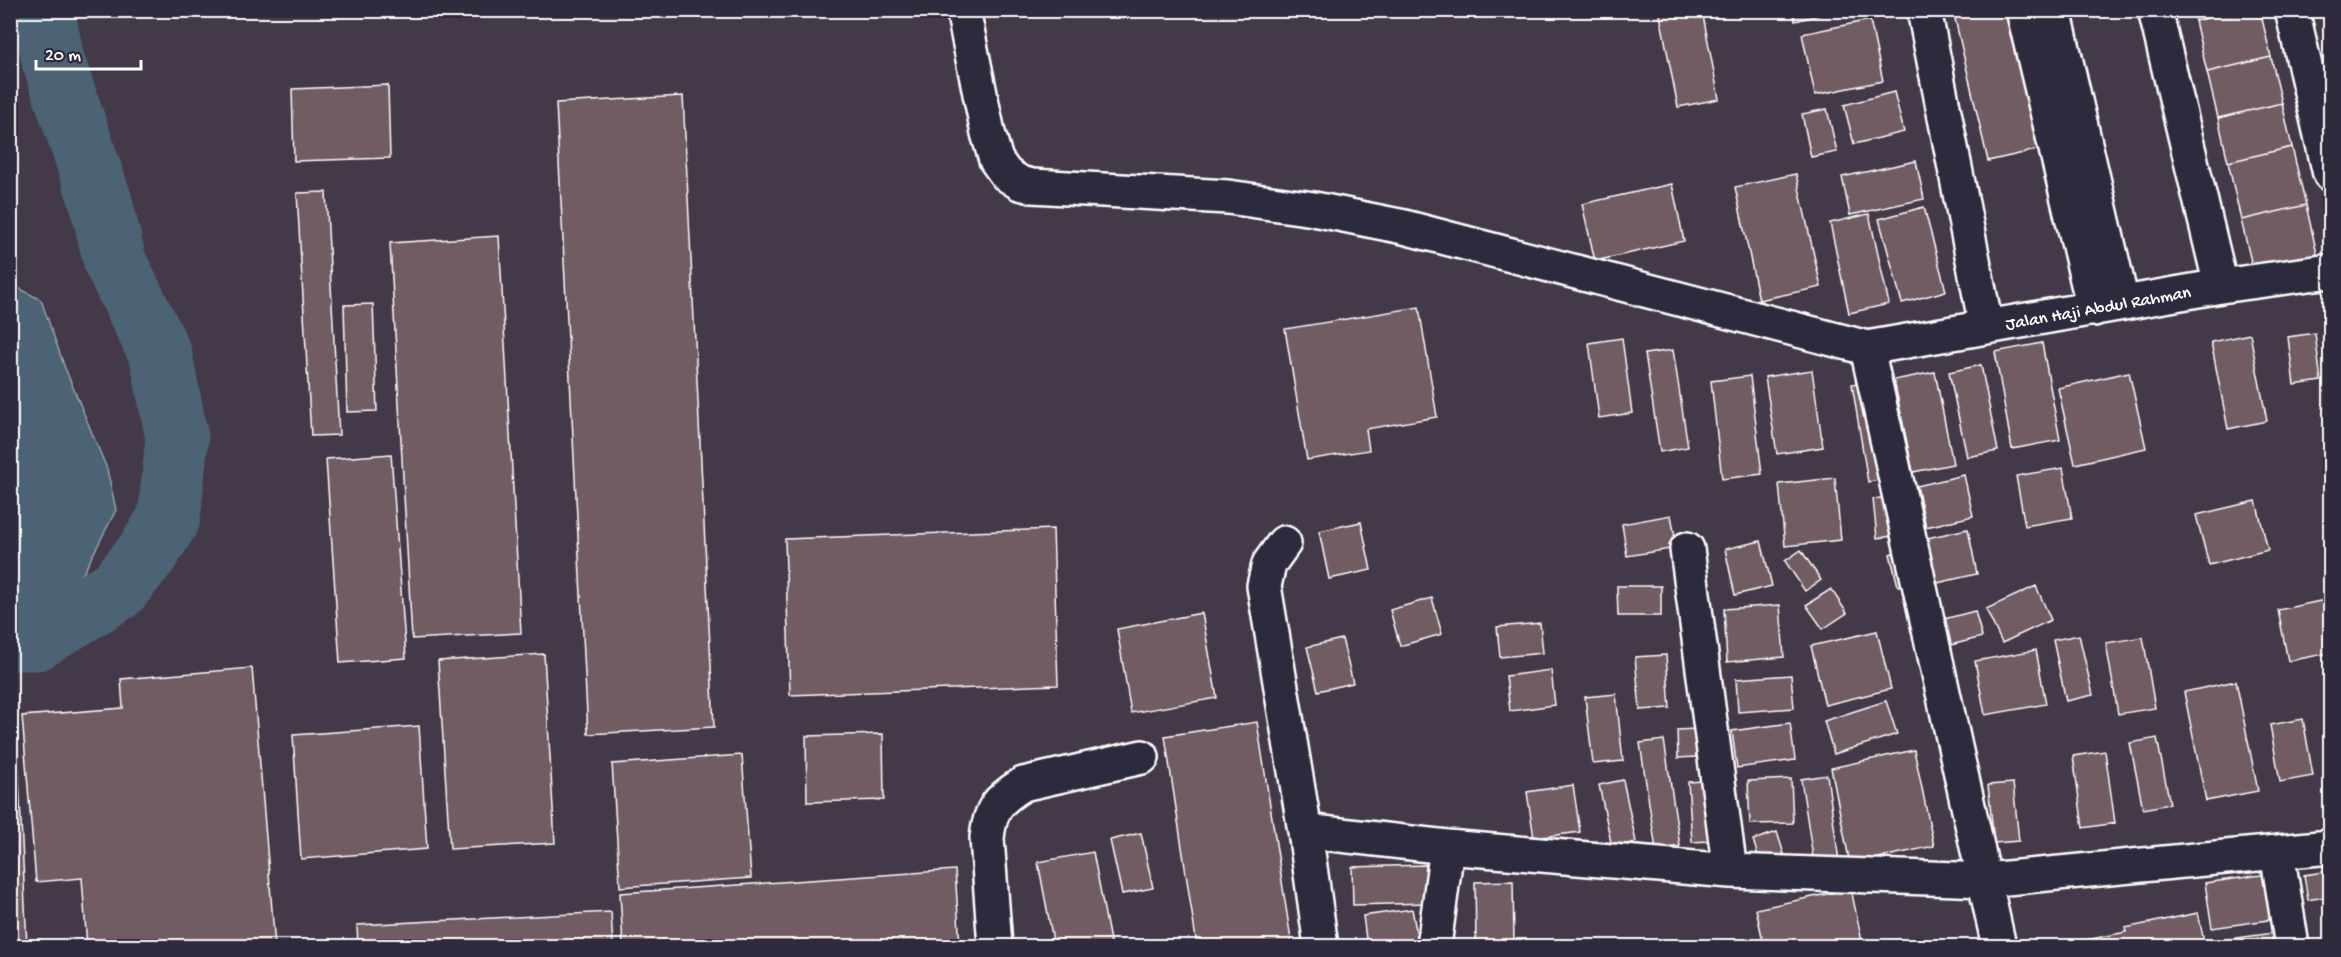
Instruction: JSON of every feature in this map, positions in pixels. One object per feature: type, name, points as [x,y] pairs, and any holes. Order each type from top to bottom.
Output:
[{"type":"street","points":[[963,10],[988,134],[996,160],[1006,174],[1020,183],[1032,186],[1228,197],[1314,209],[1404,227],[1867,348],[1999,946]]},
{"type":"street","points":[[1924,10],[1986,326]]},
{"type":"street","points":[[2023,10],[2108,306]]},
{"type":"street","points":[[2054,10],[2108,306]]},
{"type":"street","points":[[2155,10],[2221,286]]},
{"type":"street","points":[[2292,10],[2331,174]]},
{"type":"street","name":"Jalan Haji Abdul Rahman","points":[[1867,348],[2221,286],[2331,271]]},
{"type":"street","points":[[1284,543],[1269,564],[1264,586],[1305,831],[1321,946]]},
{"type":"street","points":[[1687,549],[1730,871]]},
{"type":"street","points":[[995,946],[987,838],[988,820],[994,806],[1023,784],[1142,757]]},
{"type":"street","points":[[1305,831],[1447,847],[1730,871],[1986,880],[2331,847]]},
{"type":"street","points":[[1434,946],[1447,847]]},
{"type":"street","points":[[2277,852],[2292,946]]},
{"type":"water","points":[[11,284],[41,300],[65,368],[107,469],[116,510],[84,572],[42,615],[11,619]]},
{"type":"building","points":[[1659,10],[1702,10],[1719,99],[1678,107]]},
{"type":"building","points":[[1793,10],[1840,10],[1795,21]]},
{"type":"building","points":[[1953,10],[2018,10],[2050,147],[1988,161]]},
{"type":"building","points":[[2192,10],[2239,10],[2195,21]]},
{"type":"building","points":[[2239,10],[2260,10],[2271,57],[2207,72],[2195,21]]},
{"type":"building","points":[[1870,20],[1883,81],[1815,95],[1802,34]]},
{"type":"building","points":[[2271,57],[2282,103],[2218,118],[2207,72]]},
{"type":"building","points":[[388,85],[390,158],[294,161],[292,89]]},
{"type":"building","points":[[1894,92],[1904,132],[1854,144],[1844,105]]},
{"type":"building","points":[[683,96],[714,727],[588,734],[556,103]]},
{"type":"building","points":[[2282,103],[2292,147],[2228,162],[2218,118]]},
{"type":"building","points":[[1827,109],[1837,152],[1811,157],[1802,114]]},
{"type":"building","points":[[2292,147],[2306,205],[2241,220],[2228,162]]},
{"type":"building","points":[[1916,161],[1924,199],[1850,215],[1842,177]]},
{"type":"building","points":[[1796,174],[1821,287],[1759,300],[1735,187]]},
{"type":"building","points":[[1672,184],[1684,241],[1595,261],[1582,204]]},
{"type":"building","points":[[326,192],[339,435],[311,436],[297,193]]},
{"type":"building","points":[[2306,205],[2319,263],[2255,278],[2241,220]]},
{"type":"building","points":[[1924,207],[1946,291],[1902,303],[1879,219]]},
{"type":"building","points":[[1869,214],[1889,304],[1849,313],[1830,223]]},
{"type":"building","points":[[499,236],[521,633],[412,639],[390,243]]},
{"type":"building","points":[[373,304],[377,411],[347,412],[344,305]]},
{"type":"building","points":[[1419,307],[1437,417],[1366,429],[1369,450],[1307,460],[1285,329]]},
{"type":"building","points":[[2315,333],[2321,381],[2294,385],[2288,337]]},
{"type":"building","points":[[2250,334],[2267,421],[2228,429],[2211,342]]},
{"type":"building","points":[[1622,338],[1632,413],[1599,418],[1589,343]]},
{"type":"building","points":[[2042,343],[2060,440],[2012,449],[1995,352]]},
{"type":"building","points":[[1673,350],[1688,447],[1660,452],[1645,354]]},
{"type":"building","points":[[1981,365],[1998,451],[1967,457],[1949,372]]},
{"type":"building","points":[[1812,370],[1823,447],[1777,454],[1765,377]]},
{"type":"building","points":[[1935,372],[1953,464],[1913,472],[1894,380]]},
{"type":"building","points":[[2129,372],[2146,448],[2075,464],[2058,388]]},
{"type":"building","points":[[1750,376],[1762,474],[1722,479],[1711,381]]},
{"type":"building","points":[[1869,381],[1885,479],[1868,482],[1852,384]]},
{"type":"building","points":[[391,454],[406,658],[340,663],[326,459]]},
{"type":"building","points":[[2063,468],[2072,518],[2025,526],[2016,476]]},
{"type":"building","points":[[1964,475],[1973,516],[1926,527],[1917,486]]},
{"type":"building","points":[[1835,478],[1841,540],[1785,546],[1779,484]]},
{"type":"building","points":[[1890,497],[1895,536],[1877,538],[1873,499]]},
{"type":"building","points":[[2256,501],[2268,550],[2209,565],[2196,515]]},
{"type":"building","points":[[1671,515],[1677,548],[1627,556],[1622,524]]},
{"type":"building","points":[[1361,522],[1371,570],[1329,579],[1319,531]]},
{"type":"building","points":[[1053,529],[1058,685],[790,695],[785,539]]},
{"type":"building","points":[[1968,529],[1977,574],[1937,583],[1927,538]]},
{"type":"building","points":[[1761,541],[1772,586],[1735,595],[1725,549]]},
{"type":"building","points":[[1801,550],[1821,580],[1805,591],[1785,561]]},
{"type":"building","points":[[1899,551],[1907,583],[1898,586],[1890,554]]},
{"type":"building","points":[[1617,586],[1661,586],[1661,616],[1618,616]]},
{"type":"building","points":[[2036,586],[2051,620],[2002,643],[1986,609]]},
{"type":"building","points":[[1831,589],[1847,613],[1823,629],[1806,605]]},
{"type":"building","points":[[1432,598],[1442,634],[1400,646],[1390,610]]},
{"type":"building","points":[[2330,599],[2330,653],[2288,661],[2278,610]]},
{"type":"building","points":[[1780,605],[1784,657],[1727,662],[1724,609]]},
{"type":"building","points":[[1975,611],[1982,637],[1951,645],[1944,619]]},
{"type":"building","points":[[1202,613],[1217,698],[1131,713],[1117,629]]},
{"type":"building","points":[[1540,623],[1543,653],[1500,657],[1497,627]]},
{"type":"building","points":[[1877,631],[1891,689],[1825,705],[1811,646]]},
{"type":"building","points":[[2079,635],[2093,695],[2066,701],[2053,640]]},
{"type":"building","points":[[2143,637],[2155,708],[2118,714],[2106,643]]},
{"type":"building","points":[[1342,639],[1353,683],[1318,691],[1307,647]]},
{"type":"building","points":[[2036,650],[2046,704],[1985,715],[1975,661]]},
{"type":"building","points":[[544,654],[555,843],[450,849],[438,661]]},
{"type":"building","points":[[1666,655],[1670,708],[1640,710],[1635,657]]},
{"type":"building","points":[[252,668],[275,946],[87,946],[82,878],[36,882],[22,716],[123,708],[121,679]]},
{"type":"building","points":[[1551,670],[1555,705],[1510,711],[1506,676]]},
{"type":"building","points":[[1791,675],[1794,708],[1738,712],[1736,679]]},
{"type":"building","points":[[2236,681],[2258,791],[2206,801],[2184,692]]},
{"type":"building","points":[[1616,694],[1623,761],[1593,764],[1585,697]]},
{"type":"building","points":[[1886,701],[1897,734],[1834,754],[1824,721]]},
{"type":"building","points":[[16,717],[27,946],[10,946],[10,718]]},
{"type":"building","points":[[2303,719],[2313,776],[2280,782],[2270,725]]},
{"type":"building","points":[[1257,722],[1292,946],[1197,946],[1165,736]]},
{"type":"building","points":[[1790,723],[1795,760],[1737,768],[1732,731]]},
{"type":"building","points":[[419,726],[427,849],[301,859],[293,735]]},
{"type":"building","points":[[1696,729],[1696,757],[1678,758],[1677,730]]},
{"type":"building","points":[[883,734],[884,800],[807,802],[806,736]]},
{"type":"building","points":[[2157,738],[2170,804],[2143,809],[2130,743]]},
{"type":"building","points":[[1664,740],[1680,846],[1656,850],[1640,743]]},
{"type":"building","points":[[1914,750],[1934,846],[1850,864],[1831,768]]},
{"type":"building","points":[[2105,751],[2115,823],[2083,828],[2073,756]]},
{"type":"building","points":[[742,755],[751,878],[620,887],[612,764]]},
{"type":"building","points":[[1827,775],[1839,861],[1814,864],[1801,779]]},
{"type":"building","points":[[1791,779],[1793,823],[1750,824],[1748,781]]},
{"type":"building","points":[[1623,780],[1636,842],[1612,847],[1599,785]]},
{"type":"building","points":[[1704,781],[1709,841],[1692,842],[1688,782]]},
{"type":"building","points":[[2013,783],[2019,841],[1994,843],[1988,785]]},
{"type":"building","points":[[1573,785],[1580,832],[1534,838],[1527,792]]},
{"type":"building","points":[[1777,832],[1784,854],[1760,862],[1753,840]]},
{"type":"building","points":[[1141,833],[1153,888],[1122,894],[1110,840]]},
{"type":"building","points":[[1093,852],[1111,946],[1054,946],[1038,862]]},
{"type":"building","points":[[1426,865],[1427,903],[1353,905],[1352,867]]},
{"type":"building","points":[[955,870],[960,946],[623,946],[620,893]]},
{"type":"building","points":[[2330,871],[2330,896],[2308,900],[2304,875]]},
{"type":"building","points":[[2268,874],[2275,919],[2212,928],[2205,883]]},
{"type":"building","points":[[1513,881],[1514,943],[1476,944],[1475,882]]},
{"type":"building","points":[[1851,889],[1863,946],[1764,946],[1756,909]]},
{"type":"building","points":[[1412,909],[1418,941],[1367,946],[1363,916]]},
{"type":"building","points":[[611,912],[613,946],[358,946],[357,925]]},
{"type":"building","points":[[2198,913],[2205,946],[2057,946],[2126,932],[2125,928]]},
{"type":"building","points":[[2273,933],[2275,946],[2224,946],[2223,940]]},
{"type":"waterway","points":[[10,639],[36,639],[118,589],[148,552],[169,518],[177,438],[161,356],[115,262],[101,202],[53,60],[43,10]]}]
